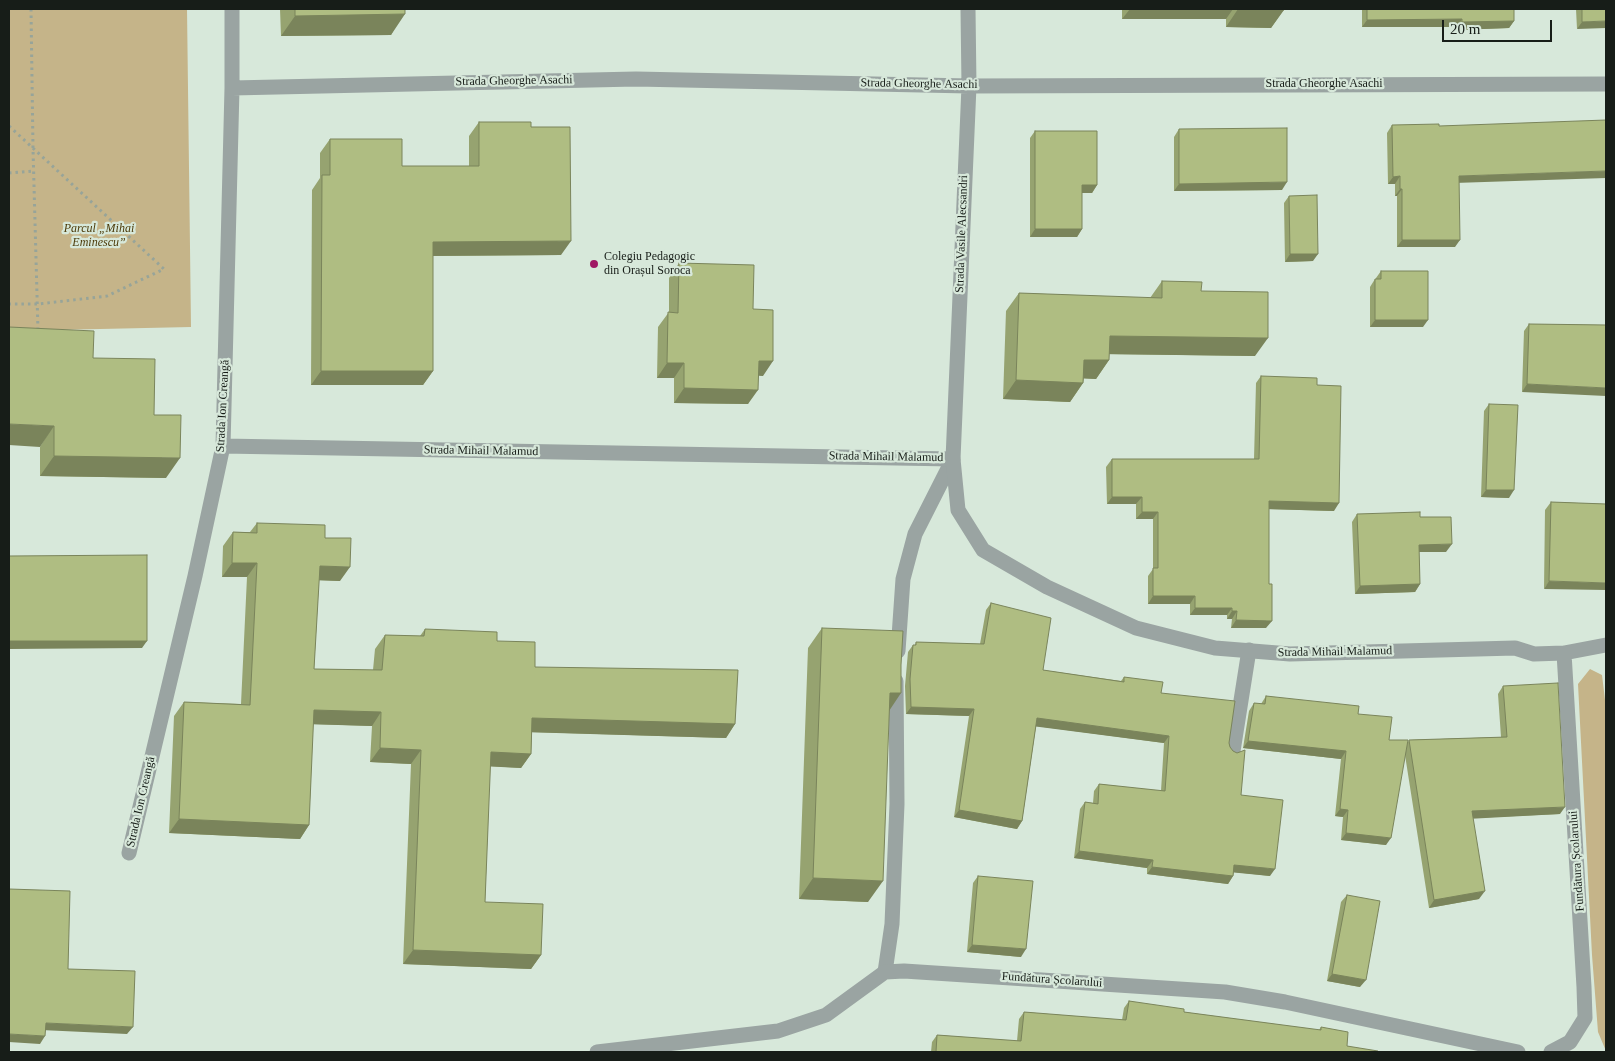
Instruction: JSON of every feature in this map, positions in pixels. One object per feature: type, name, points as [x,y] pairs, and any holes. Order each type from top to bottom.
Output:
[{"type":"street","name":"Strada Ion Creangă","points":[[129,853],[195,576],[223,446],[232,88],[232,9]]},
{"type":"street","name":"Strada Vasile Alecsandri","points":[[953,458],[968,86],[968,9]]},
{"type":"street","name":"Strada Gheorghe Asachi","points":[[232,88],[636,79],[968,86],[1606,84]]},
{"type":"street","name":"Strada Mihail Malamud","points":[[223,446],[953,458],[958,510],[983,550],[1047,587],[1136,628],[1214,648],[1290,654],[1516,648],[1534,654],[1564,653],[1606,645]]},
{"type":"street","points":[[597,1052],[778,1031],[826,1015],[885,972],[892,924],[896,804],[896,686],[903,579],[915,534],[953,458]]},
{"type":"street","points":[[1234,751],[1249,650]]},
{"type":"street","name":"Fundătura Școlarului","points":[[1551,1052],[1570,1042],[1585,1018],[1564,653]]},
{"type":"street","name":"Fundătura Școlarului","points":[[885,972],[904,971],[1225,992],[1285,1002],[1518,1052]]},
{"type":"path","points":[[31,9],[38,331]]},
{"type":"path","points":[[9,126],[164,269],[107,296],[38,304],[9,304]]},
{"type":"path","points":[[9,172],[34,171]]},
{"type":"green space","name":"Parcul „Mihai Eminescu”","points":[[9,9],[187,9],[191,327],[9,331]]},
{"type":"green space","points":[[1590,669],[1602,675],[1606,708],[1606,1051],[1598,1032],[1592,955],[1578,684]]},
{"type":"building","points":[[295,9],[405,9],[405,14],[295,16]]},
{"type":"building","points":[[1238,9],[1284,9],[1284,10]]},
{"type":"building","points":[[1367,9],[1514,9],[1514,21],[1462,22],[1462,19],[1367,20]]},
{"type":"building","points":[[1582,9],[1606,9],[1606,21],[1582,22]]},
{"type":"building","points":[[1606,120],[1606,171],[1459,176],[1460,240],[1402,240],[1402,189],[1400,189],[1400,176],[1393,177],[1392,125],[1439,124],[1439,126]]},
{"type":"building","points":[[479,122],[531,122],[531,127],[570,127],[571,241],[433,242],[433,371],[321,371],[322,175],[330,175],[330,139],[402,139],[402,166],[479,166]]},
{"type":"building","points":[[1287,128],[1287,182],[1179,184],[1179,129]]},
{"type":"building","points":[[1035,131],[1097,131],[1097,185],[1082,185],[1082,229],[1035,229]]},
{"type":"building","points":[[1317,195],[1318,254],[1290,254],[1289,196]]},
{"type":"building","points":[[679,263],[754,265],[753,309],[773,310],[773,361],[759,361],[758,390],[684,388],[684,363],[667,363],[668,312],[678,313]]},
{"type":"building","points":[[1381,271],[1428,271],[1428,320],[1375,320],[1375,279],[1381,279]]},
{"type":"building","points":[[1162,281],[1202,282],[1201,291],[1268,292],[1268,338],[1110,336],[1109,360],[1084,360],[1083,383],[1016,380],[1019,293],[1162,298]]},
{"type":"building","points":[[1529,324],[1606,325],[1606,388],[1527,384]]},
{"type":"building","points":[[9,327],[94,331],[93,358],[155,359],[154,415],[181,415],[180,458],[54,456],[54,426],[9,424]]},
{"type":"building","points":[[1261,376],[1317,378],[1317,385],[1341,386],[1339,503],[1269,501],[1269,584],[1272,584],[1272,621],[1236,620],[1237,611],[1232,611],[1232,608],[1195,608],[1195,596],[1153,596],[1153,568],[1158,568],[1158,512],[1142,512],[1142,497],[1112,497],[1112,459],[1259,459]]},
{"type":"building","points":[[1489,404],[1518,405],[1514,490],[1486,490]]},
{"type":"building","points":[[1551,502],[1606,504],[1606,583],[1549,581]]},
{"type":"building","points":[[1420,512],[1420,517],[1451,517],[1452,544],[1419,545],[1420,584],[1360,586],[1357,514]]},
{"type":"building","points":[[257,523],[325,525],[325,538],[351,538],[350,567],[320,566],[314,669],[382,670],[385,635],[424,636],[425,629],[497,632],[497,641],[535,642],[535,667],[738,670],[735,724],[532,718],[531,754],[491,752],[485,902],[543,904],[541,955],[413,950],[421,750],[380,748],[381,712],[314,710],[309,825],[179,819],[184,702],[250,705],[257,563],[232,563],[233,532],[257,533]]},
{"type":"building","points":[[147,555],[147,641],[9,641],[9,556]]},
{"type":"building","points":[[991,603],[1051,618],[1043,670],[1124,682],[1124,677],[1163,682],[1161,693],[1235,701],[1229,743],[1233,751],[1237,753],[1245,750],[1241,795],[1283,800],[1275,869],[1234,865],[1233,876],[1152,867],[1153,860],[1079,851],[1085,802],[1098,804],[1099,784],[1165,791],[1169,736],[1037,718],[1022,821],[959,810],[974,709],[911,707],[910,679],[913,645],[916,645],[916,642],[984,644]]},
{"type":"building","points":[[822,628],[903,631],[901,693],[890,693],[883,881],[813,878]]},
{"type":"building","points":[[1558,683],[1565,807],[1472,811],[1485,891],[1434,900],[1409,740],[1507,737],[1503,686]]},
{"type":"building","points":[[1266,696],[1359,706],[1358,714],[1392,717],[1389,740],[1408,740],[1391,838],[1346,833],[1348,810],[1340,809],[1346,751],[1248,741],[1254,703],[1265,704]]},
{"type":"building","points":[[978,876],[1033,881],[1026,949],[972,945]]},
{"type":"building","points":[[9,889],[70,891],[68,969],[135,971],[133,1027],[46,1023],[45,1036],[9,1034]]},
{"type":"building","points":[[1347,895],[1380,901],[1366,980],[1332,974]]},
{"type":"building","points":[[1129,1001],[1184,1009],[1184,1012],[1321,1030],[1321,1027],[1348,1032],[1347,1046],[1378,1051],[936,1052],[937,1035],[1021,1041],[1024,1012],[1126,1020]]},
{"type":"place","name":"Colegiu Pedagogic din Orașul Soroca","points":[[594,264]]}]
